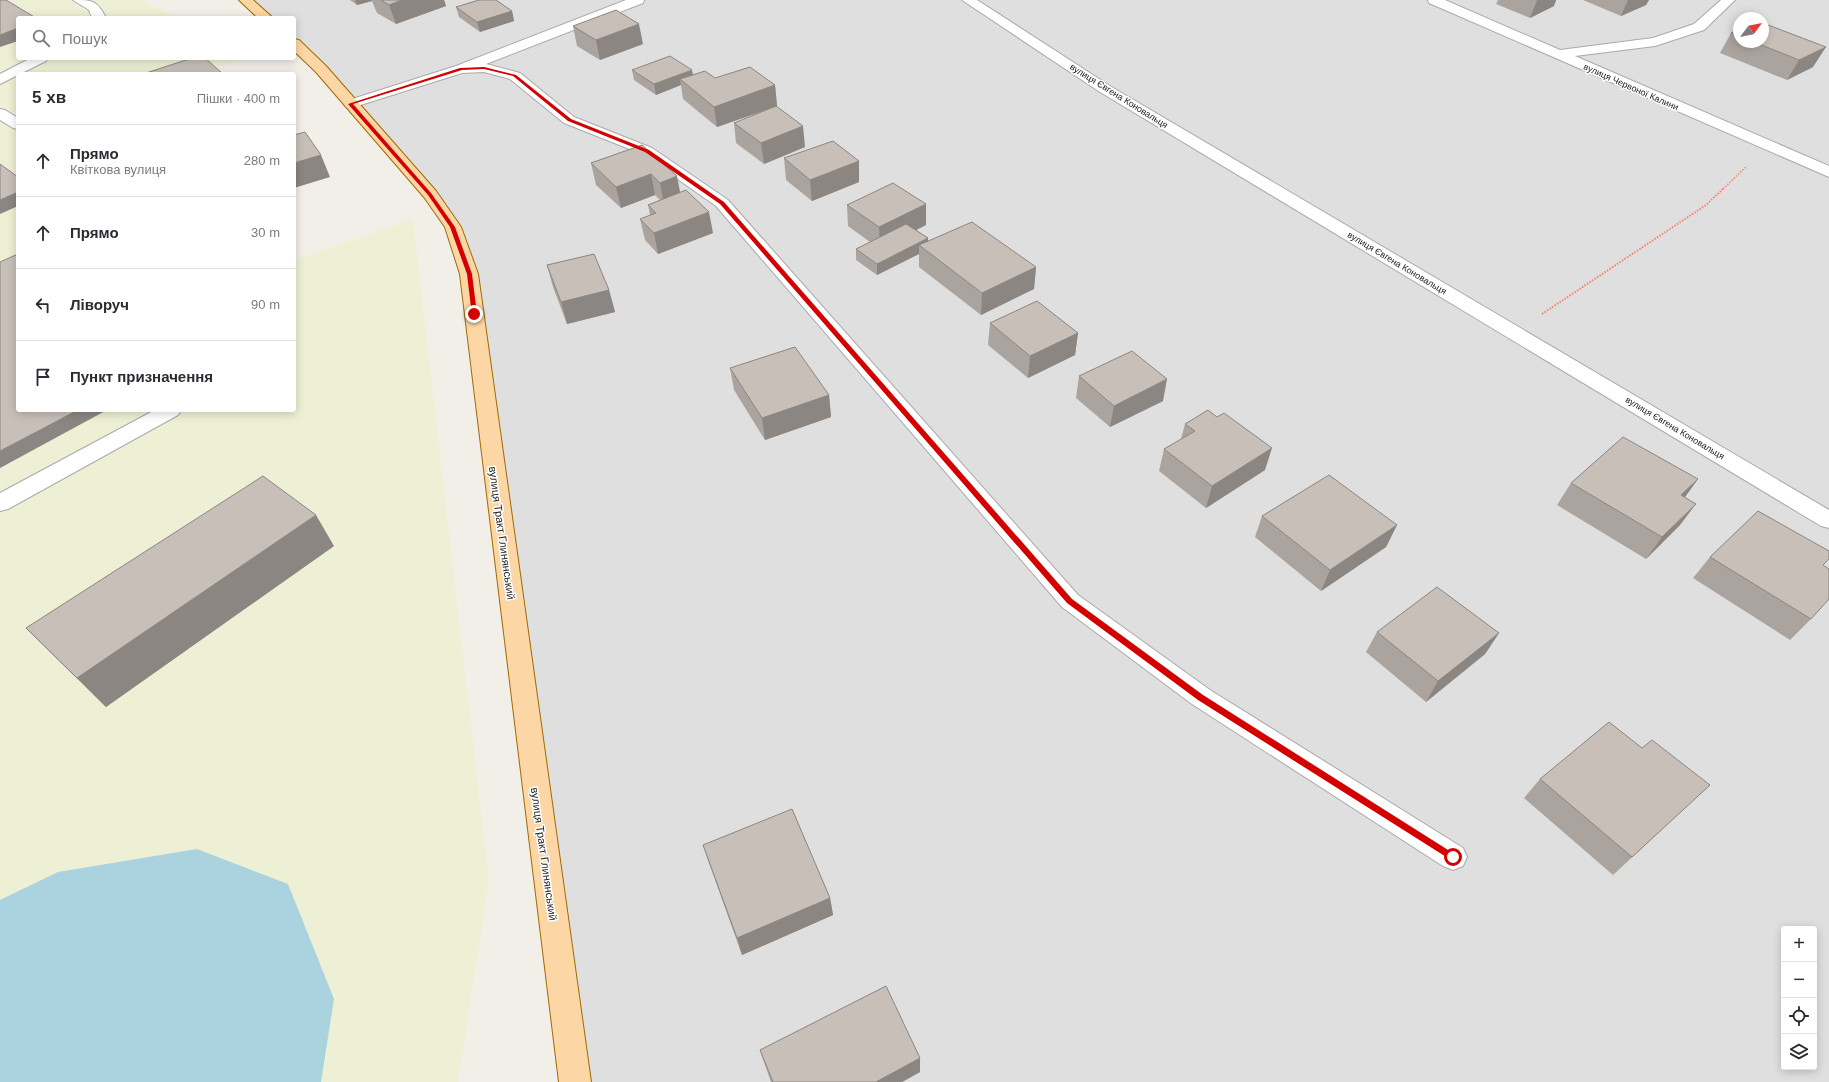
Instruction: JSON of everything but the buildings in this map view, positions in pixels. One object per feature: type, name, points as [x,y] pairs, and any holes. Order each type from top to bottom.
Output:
[{"type":"main road","points":[[245,0],[264,16]]},
{"type":"main road","name":"вулиця Тракт Глинянський","points":[[296,45],[321,69],[430,194],[453,227],[469,274],[575,1082]]},
{"type":"street","points":[[79,0],[94,8],[98,16]]},
{"type":"street","points":[[351,104],[461,69],[638,0]]},
{"type":"street","name":"вулиця Євгена Коновальця","points":[[968,0],[1105,89],[1829,520]]},
{"type":"street","name":"вулиця Червоної Калини","points":[[1434,0],[1768,147],[1829,172]]},
{"type":"street","points":[[1557,54],[1655,42],[1699,27],[1729,0]]},
{"type":"street","points":[[0,80],[37,60]]},
{"type":"street","points":[[461,69],[484,68],[515,76],[569,120],[647,151],[722,203],[1070,601],[1201,698],[1453,857]]},
{"type":"street","points":[[0,113],[16,124]]},
{"type":"street","points":[[0,504],[167,412]]},
{"type":"path","points":[[1514,333],[1706,204],[1768,147]]},
{"type":"shaded area","points":[[245,0],[1829,0],[1829,1082],[575,1082],[484,396],[453,227],[296,45],[296,16],[264,16]]},
{"type":"green space","points":[[0,0],[143,0],[174,16],[16,16],[16,60],[239,60],[202,72],[16,72],[16,412],[296,412],[296,259],[413,219],[489,881],[458,1082],[0,1082]]},
{"type":"water","points":[[197,849],[288,884],[334,999],[321,1082],[0,1082],[0,900],[58,872]]},
{"type":"route","points":[[474,314],[469,274],[453,227],[430,194],[351,104],[461,69],[484,68],[515,76],[569,120],[647,151],[722,203],[1070,601],[1201,698],[1453,857]]}]
